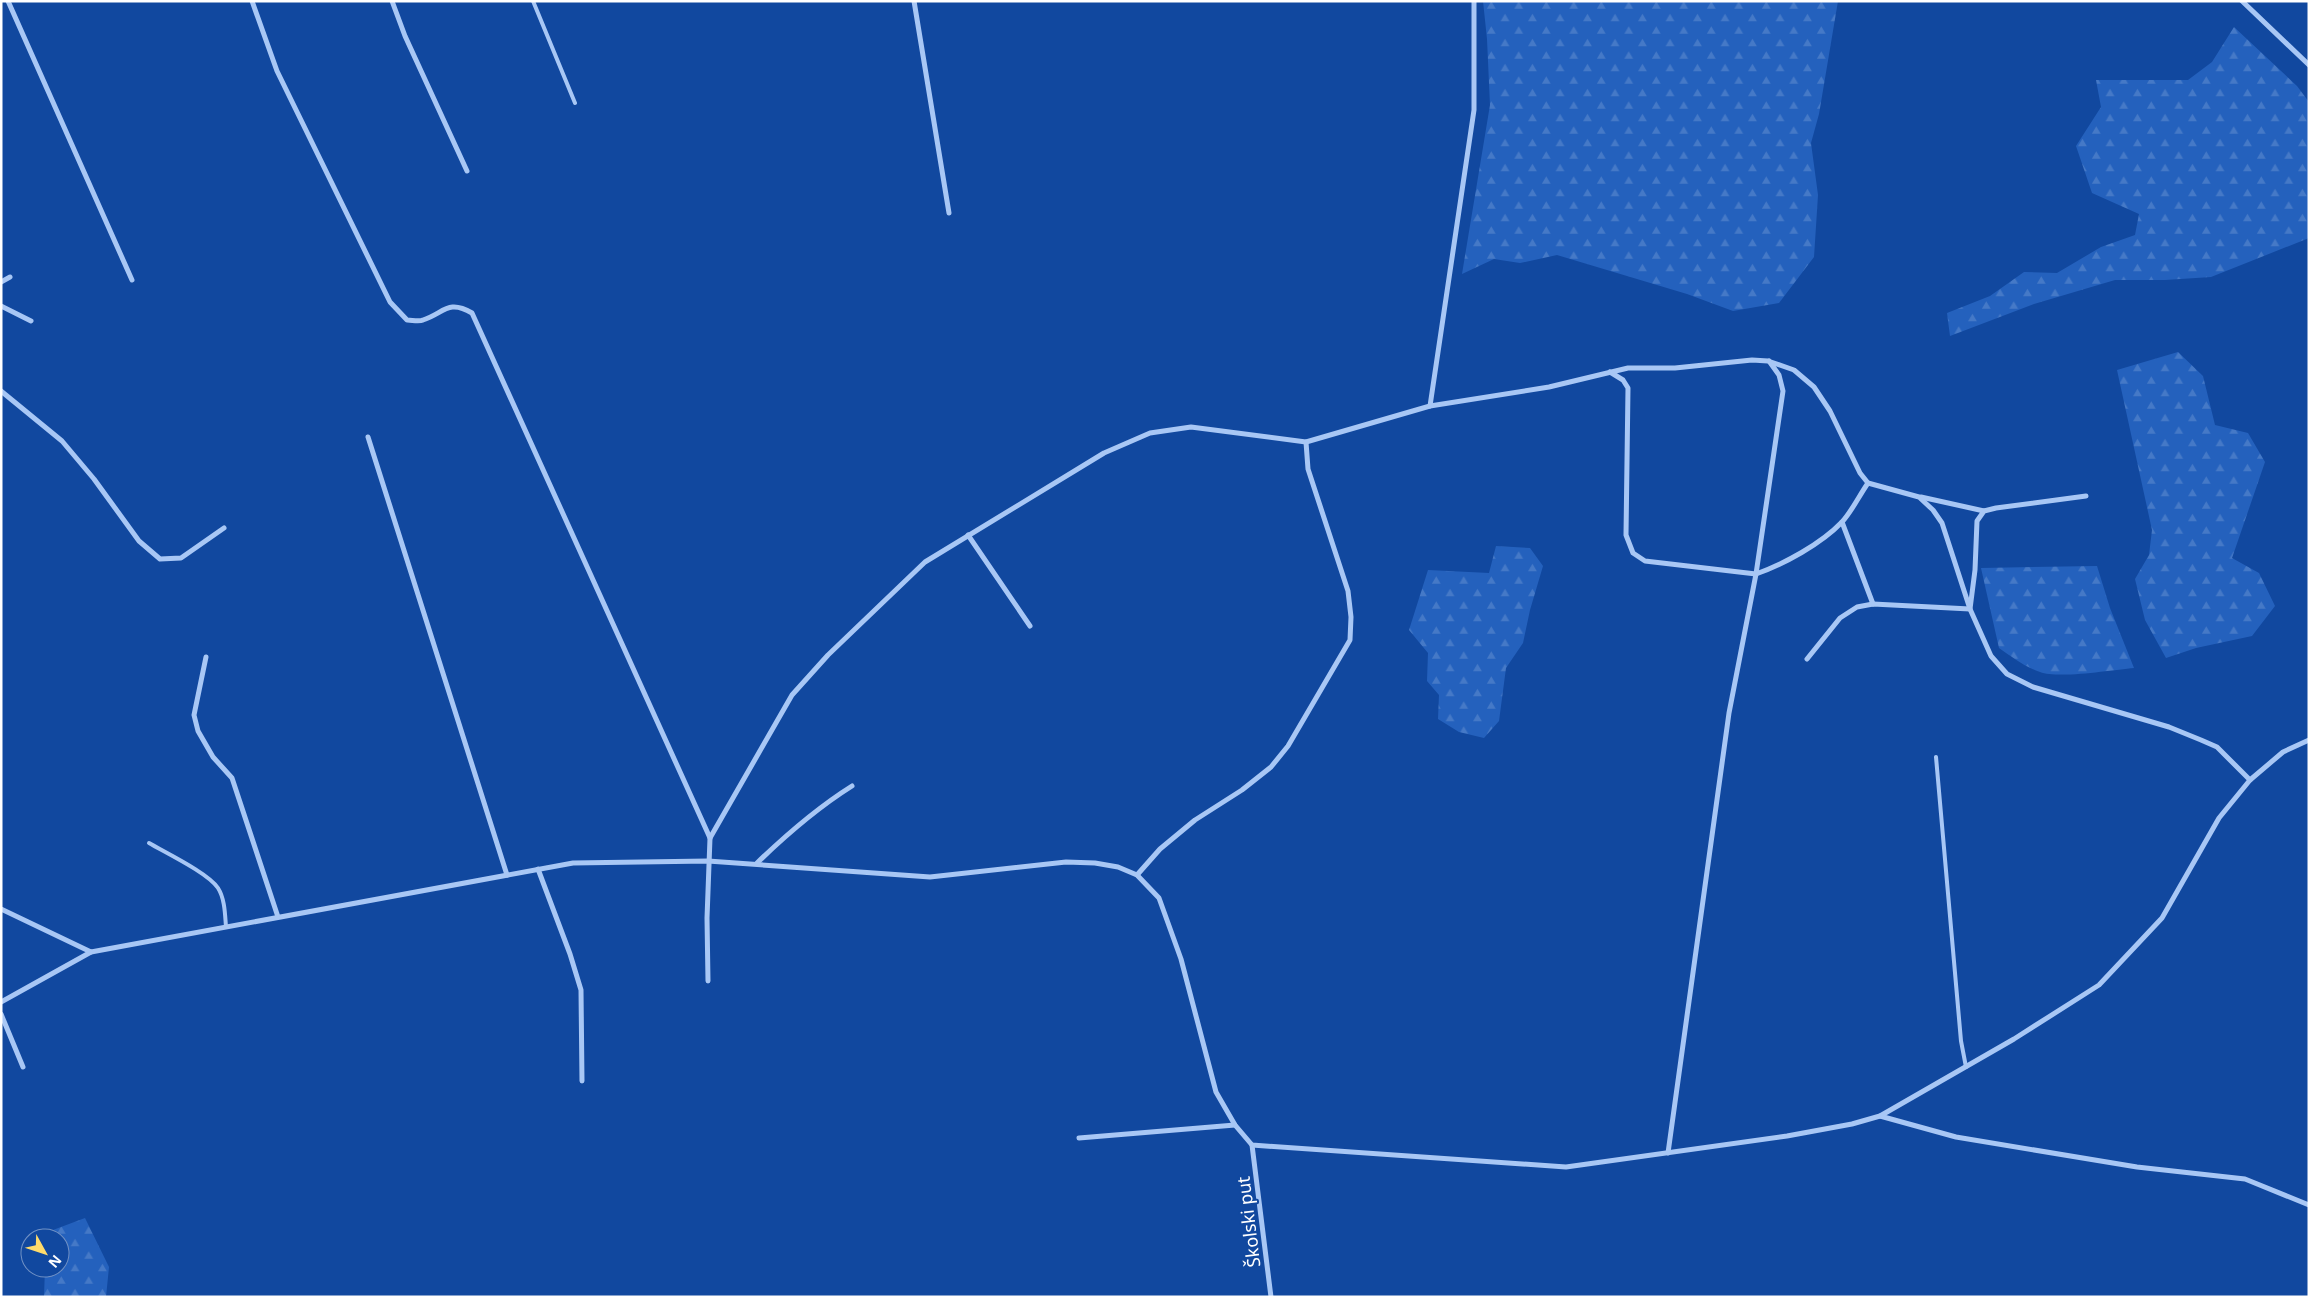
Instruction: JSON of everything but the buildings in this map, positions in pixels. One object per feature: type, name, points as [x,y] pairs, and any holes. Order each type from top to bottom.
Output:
[{"type":"street","points":[[8,1],[132,280]]},
{"type":"street","points":[[252,1],[277,71],[390,302],[407,320],[422,321],[446,307],[462,308],[472,314],[710,838]]},
{"type":"street","points":[[392,1],[404,36],[467,170]]},
{"type":"street","points":[[914,1],[949,213]]},
{"type":"street","points":[[1430,406],[1474,110],[1474,1]]},
{"type":"street","points":[[2242,1],[2309,65]]},
{"type":"street","points":[[1,282],[10,276]]},
{"type":"street","points":[[1,306],[32,321]]},
{"type":"street","points":[[1668,1152],[1729,713],[1756,574],[1783,391],[1779,375],[1768,360]]},
{"type":"street","points":[[708,981],[708,861],[710,838],[792,695],[828,654],[925,562],[1104,453],[1150,433],[1191,427],[1306,442],[1430,406],[1540,388],[1628,368],[1675,368],[1768,360],[1794,370],[1814,387],[1830,410],[1860,473],[1868,483],[1919,497],[1984,511],[2086,496]]},
{"type":"street","points":[[1610,372],[1623,380],[1628,388],[1626,535],[1633,553],[1645,561],[1756,574],[1772,568],[1811,546],[1842,522],[1868,483]]},
{"type":"street","points":[[1,391],[62,441],[94,478],[139,541],[160,559],[181,558],[224,528]]},
{"type":"street","points":[[368,437],[507,875]]},
{"type":"street","points":[[1137,875],[1160,849],[1195,820],[1242,790],[1271,767],[1288,746],[1350,640],[1351,617],[1348,591],[1308,469],[1306,442]]},
{"type":"street","points":[[1919,497],[1933,510],[1942,523],[1970,610],[1991,656],[2007,674],[2033,687],[2169,727],[2201,740],[2217,747],[2250,780]]},
{"type":"street","points":[[1970,610],[1975,570],[1976,527],[1977,521],[1984,511]]},
{"type":"street","points":[[1842,522],[1874,604]]},
{"type":"street","points":[[968,535],[1030,626]]},
{"type":"street","points":[[1807,660],[1840,618],[1857,607],[1874,604],[1970,610]]},
{"type":"street","points":[[206,657],[194,715],[198,731],[213,757],[232,778],[278,917]]},
{"type":"street","points":[[1,1002],[91,952],[573,863],[708,861],[757,863],[930,877],[1066,862],[1095,863],[1118,867],[1137,875],[1159,898],[1170,924],[1181,959],[1216,1092],[1235,1125],[1252,1144],[1566,1167],[1787,1136],[1852,1124],[1880,1116],[1966,1067],[2099,985],[2162,918],[2219,818],[2250,780],[2283,752],[2309,740]]},
{"type":"street","points":[[757,863],[798,826],[852,786]]},
{"type":"street","points":[[538,869],[570,954],[581,990],[582,1081]]},
{"type":"street","points":[[1,909],[91,952]]},
{"type":"street","points":[[1,1014],[23,1067]]},
{"type":"street","points":[[1880,1116],[1956,1138],[2137,1168],[2244,1178],[2309,1205]]},
{"type":"street","points":[[1079,1138],[1235,1125]]},
{"type":"street","name":"Školski put","points":[[1252,1144],[1271,1297]]},
{"type":"lane","points":[[533,1],[575,103]]},
{"type":"lane","points":[[1936,757],[1961,1041],[1966,1067]]},
{"type":"lane","points":[[149,843],[200,874],[218,888],[222,896],[226,927]]},
{"type":"green space","points":[[1483,1],[1838,1],[1819,114],[1811,143],[1818,195],[1814,257],[1779,303],[1733,311],[1687,294],[1557,255],[1520,263],[1494,259],[1462,274],[1490,105]]},
{"type":"green space","points":[[2234,27],[2297,86],[2309,102],[2309,238],[2211,277],[2165,280],[2115,280],[2034,304],[1950,336],[1947,313],[1990,296],[2024,272],[2057,273],[2101,247],[2135,235],[2139,214],[2092,193],[2076,146],[2101,107],[2096,80],[2188,80],[2212,62]]},
{"type":"green space","points":[[2178,352],[2203,376],[2215,425],[2248,433],[2265,462],[2232,558],[2259,573],[2275,606],[2252,636],[2196,648],[2166,658],[2145,620],[2135,579],[2149,555],[2152,530],[2117,370]]},
{"type":"green space","points":[[1496,546],[1530,548],[1543,566],[1530,610],[1523,643],[1506,668],[1499,721],[1484,738],[1459,732],[1438,719],[1439,695],[1427,681],[1428,653],[1409,630],[1428,570],[1489,573]]},
{"type":"green space","points":[[2097,566],[2110,608],[2134,668],[2059,675],[2049,674],[2019,662],[1999,648],[1981,568]]},
{"type":"green space","points":[[85,1218],[109,1267],[106,1297],[44,1297],[45,1278],[70,1278],[70,1228],[58,1228]]}]
